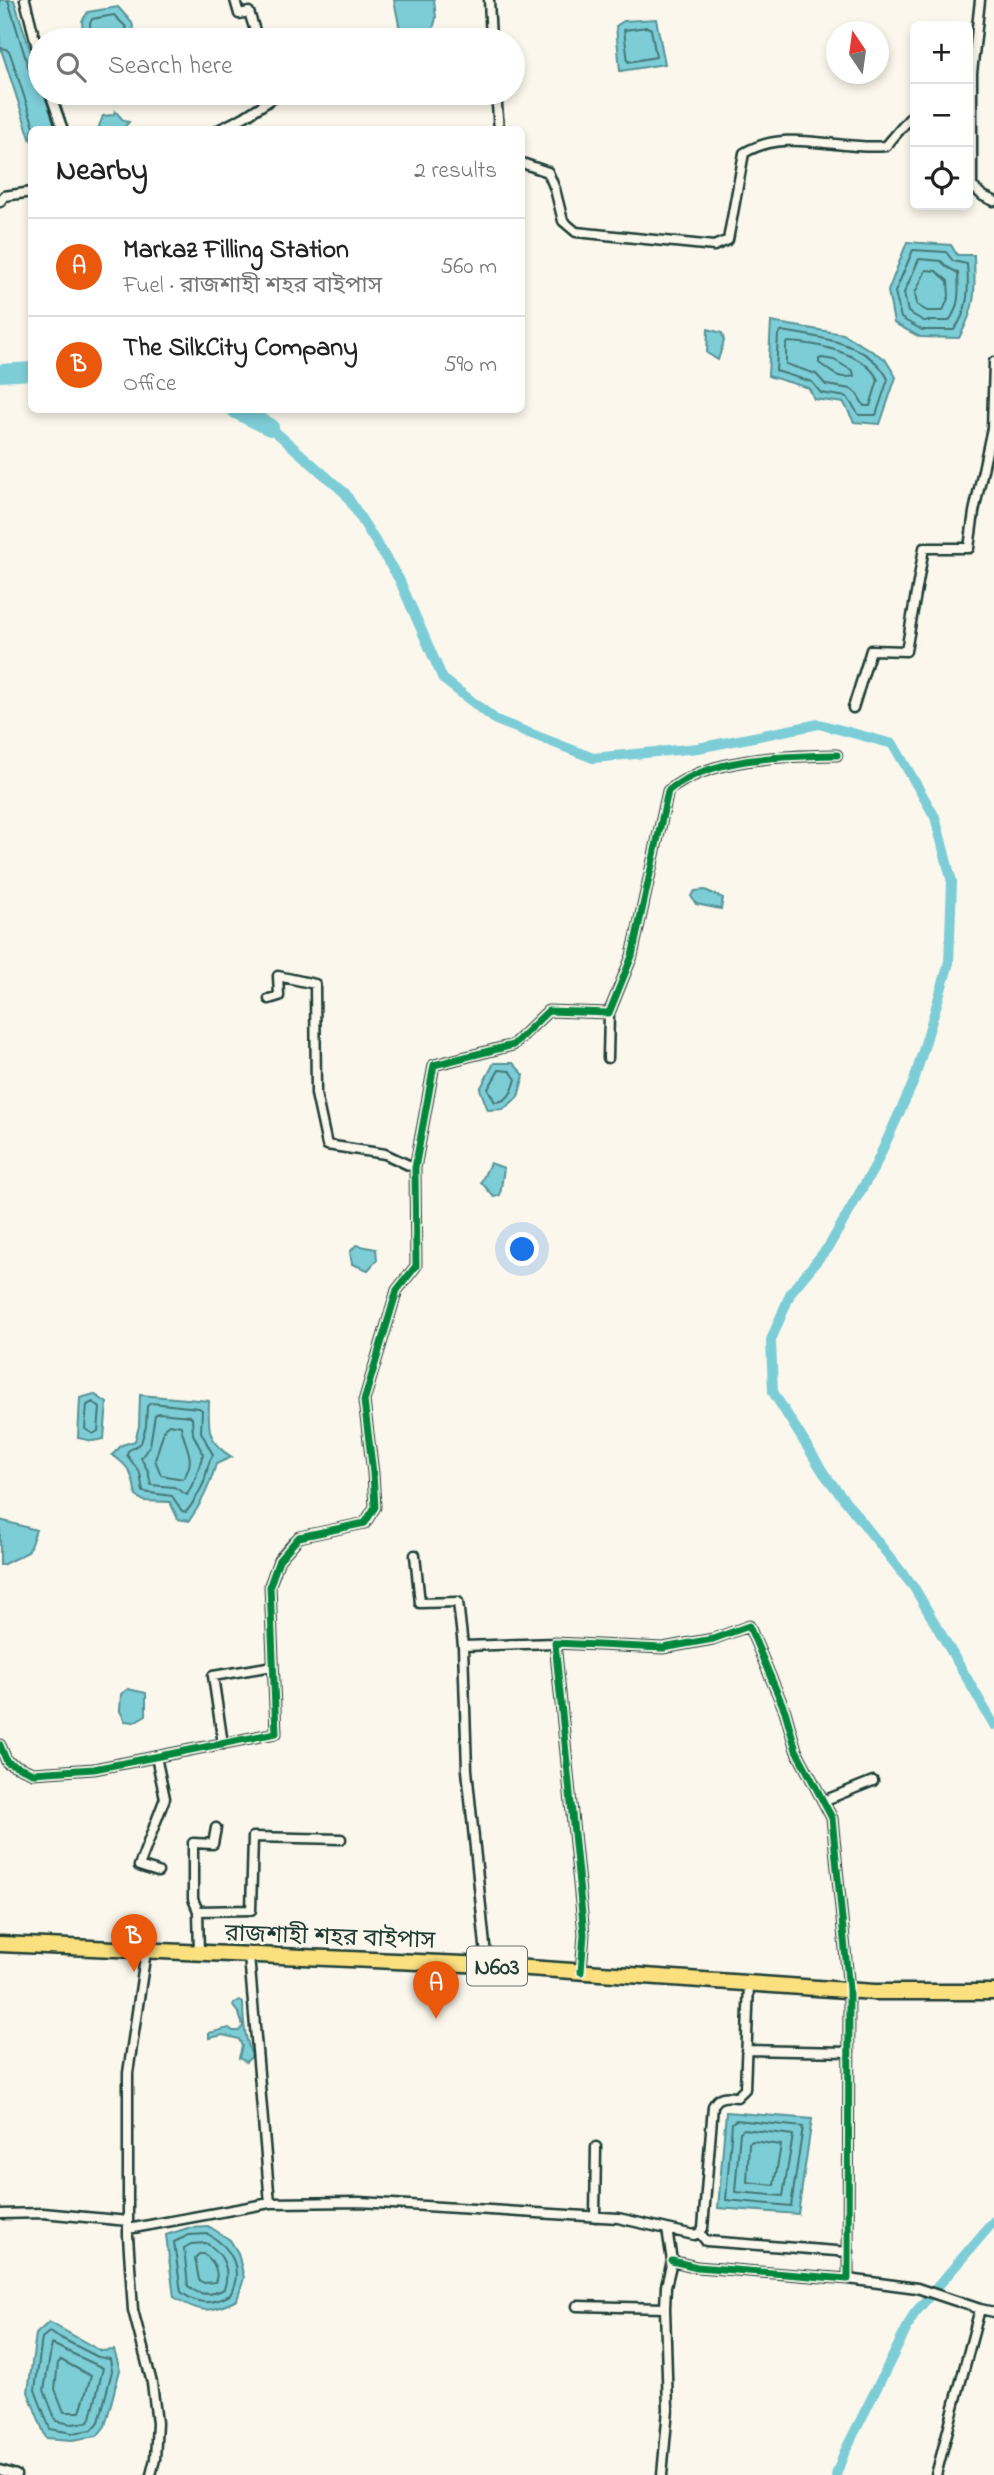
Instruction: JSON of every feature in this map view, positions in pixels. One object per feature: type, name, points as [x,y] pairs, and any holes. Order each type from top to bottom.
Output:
[{"type":"highway","name":"রাজশাহী শহর বাইপাস","points":[[0,1944],[487,1965],[873,1992],[994,1992]]},
{"type":"street","points":[[24,0],[31,28]]},
{"type":"street","points":[[235,0],[239,14],[249,12],[254,28]]},
{"type":"street","points":[[489,0],[490,28]]},
{"type":"street","points":[[973,52],[980,0]]},
{"type":"street","points":[[970,84],[972,186],[994,201]]},
{"type":"street","points":[[55,105],[62,126]]},
{"type":"street","points":[[226,126],[263,105]]},
{"type":"street","points":[[497,105],[499,126]]},
{"type":"street","points":[[525,164],[548,172],[563,221],[576,232],[714,246],[727,240],[744,153],[757,145],[798,141],[886,146],[910,117]]},
{"type":"street","points":[[0,202],[4,196],[28,193]]},
{"type":"street","points":[[853,708],[871,650],[906,651],[924,548],[969,548],[992,428],[994,362]]},
{"type":"street","points":[[608,1058],[609,1013],[632,956],[668,791],[683,778],[718,768],[780,756],[837,755]]},
{"type":"street","points":[[269,999],[279,996],[278,976],[315,984],[316,1094],[327,1145],[385,1154],[415,1168]]},
{"type":"street","points":[[0,1745],[8,1762],[33,1773],[94,1769],[276,1733],[270,1585],[279,1560],[299,1537],[365,1523],[375,1507],[364,1401],[397,1290],[416,1266],[415,1168],[434,1065],[513,1045],[548,1011],[609,1013]]},
{"type":"street","points":[[415,1555],[420,1603],[458,1602],[463,1646],[467,1770],[487,1965]]},
{"type":"street","points":[[463,1646],[555,1643],[663,1648],[713,1639],[749,1626],[785,1711],[796,1750],[832,1818],[849,1990],[848,2279]]},
{"type":"street","points":[[555,1643],[584,1934],[581,1972]]},
{"type":"street","points":[[223,1744],[214,1676],[273,1666]]},
{"type":"street","points":[[156,1757],[165,1797],[139,1866],[158,1872]]},
{"type":"street","points":[[823,1801],[873,1781]]},
{"type":"street","points":[[199,1954],[198,1911],[193,1899],[193,1843],[213,1844],[216,1828]]},
{"type":"street","points":[[198,1911],[251,1910],[253,1837],[341,1839]]},
{"type":"street","points":[[146,1951],[128,2073],[128,2225],[132,2310],[152,2383],[157,2423],[155,2459],[151,2475]]},
{"type":"street","points":[[249,1956],[270,2203]]},
{"type":"street","points":[[0,2214],[43,2213],[128,2225],[270,2203],[360,2202],[618,2218],[694,2235],[700,2233],[703,2228],[713,2106],[723,2095],[737,2097],[742,2095],[745,2089],[748,1983]]},
{"type":"street","points":[[746,2050],[849,2052]]},
{"type":"street","points":[[595,2217],[596,2147]]},
{"type":"street","points":[[662,2475],[668,2409],[664,2308],[672,2261],[667,2229]]},
{"type":"street","points":[[700,2233],[706,2241],[849,2252]]},
{"type":"street","points":[[672,2261],[697,2267],[848,2279],[917,2288],[994,2312]]},
{"type":"street","points":[[577,2306],[664,2308]]},
{"type":"street","points":[[936,2475],[980,2309]]},
{"type":"street","points":[[0,2470],[16,2475]]},
{"type":"water","points":[[0,0],[14,0],[28,44],[28,105],[48,105],[55,126],[28,126],[28,132],[0,46]]},
{"type":"water","points":[[394,0],[434,0],[436,18],[433,28],[400,28]]},
{"type":"water","points":[[118,7],[133,28],[83,28],[82,21],[88,12]]},
{"type":"water","points":[[656,19],[665,64],[620,71],[616,26],[624,21]]},
{"type":"water","points":[[115,111],[124,121],[129,122],[126,126],[99,126],[103,116],[113,115]]},
{"type":"water","points":[[907,242],[951,245],[957,255],[974,255],[974,298],[959,338],[920,337],[894,323],[888,291]]},
{"type":"water","points":[[771,322],[843,334],[885,359],[896,377],[880,424],[854,422],[844,403],[814,399],[809,388],[768,376]]},
{"type":"water","points":[[708,329],[722,333],[724,341],[718,360],[707,353]]},
{"type":"water","points":[[705,890],[723,898],[721,909],[696,904],[691,896],[695,891]]},
{"type":"water","points":[[494,1063],[513,1063],[524,1075],[518,1097],[504,1109],[488,1110],[480,1089]]},
{"type":"water","points":[[490,1163],[504,1168],[500,1195],[494,1197],[481,1182]]},
{"type":"water","points":[[356,1245],[376,1249],[377,1260],[368,1270],[352,1264],[350,1252]]},
{"type":"water","points":[[94,1394],[107,1403],[104,1439],[93,1441],[78,1438],[80,1398]]},
{"type":"water","points":[[140,1395],[209,1401],[213,1440],[232,1457],[216,1464],[205,1494],[189,1521],[178,1519],[170,1502],[144,1501],[136,1496],[130,1472],[112,1455],[122,1445],[135,1441],[139,1426]]},
{"type":"water","points":[[0,1520],[36,1530],[28,1552],[2,1565],[0,1565]]},
{"type":"water","points":[[128,1689],[146,1693],[146,1715],[134,1722],[125,1721],[120,1711],[121,1694]]},
{"type":"water","points":[[240,2001],[243,2003],[245,2030],[252,2056],[246,2062],[239,2058],[242,2046],[239,2039],[223,2035],[209,2038],[209,2033],[229,2028],[239,2031],[243,2026],[233,2006]]},
{"type":"water","points":[[726,2112],[812,2119],[798,2214],[718,2208]]},
{"type":"water","points":[[210,2227],[230,2240],[238,2253],[244,2278],[237,2300],[219,2308],[205,2310],[174,2297],[166,2235],[188,2228]]},
{"type":"water","points":[[49,2322],[101,2351],[114,2350],[120,2370],[105,2426],[97,2436],[72,2440],[46,2438],[28,2392],[36,2334]]},
{"type":"waterway","points":[[0,373],[28,371]]},
{"type":"waterway","points":[[242,413],[270,427]]},
{"type":"waterway","points":[[270,427],[345,493],[399,579],[443,679],[496,720],[593,758],[698,748],[819,724],[893,744],[935,817],[952,882],[949,963],[914,1081],[875,1166],[829,1246],[791,1292],[771,1340],[773,1392],[825,1475],[915,1589],[994,1725]]},
{"type":"waterway","points":[[836,2475],[844,2453],[914,2314],[994,2221]]},
{"type":"cycle path","points":[[0,1745],[7,1762],[33,1773],[94,1769],[276,1733],[270,1585],[279,1560],[299,1537],[365,1523],[375,1507],[364,1401],[397,1290],[416,1266],[415,1168],[434,1065],[513,1045],[548,1011],[609,1013],[632,956],[668,791],[704,771],[726,765],[771,758],[837,755]]},
{"type":"cycle path","points":[[581,1972],[584,1934],[555,1643],[663,1648],[713,1639],[749,1626],[785,1711],[796,1750],[832,1818],[849,1990],[848,2279],[697,2267],[672,2261]]},
{"type":"place","name":"The SilkCity Company","points":[[134,1972]]},
{"type":"place","name":"Markaz Filling Station","points":[[436,2019]]}]
